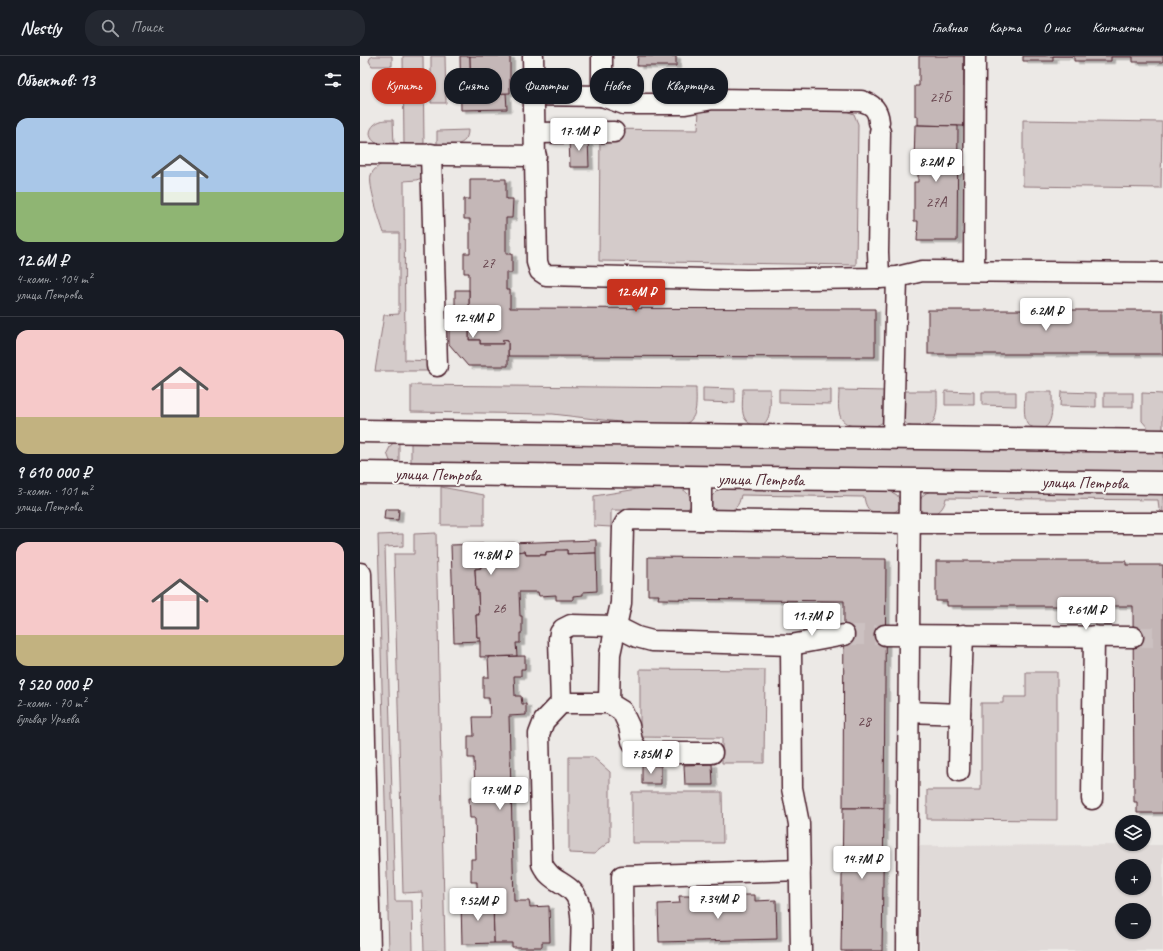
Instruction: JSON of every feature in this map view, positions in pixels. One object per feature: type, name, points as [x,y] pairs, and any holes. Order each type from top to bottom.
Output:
[{"type":"main road","points":[[360,430],[1163,441]]},
{"type":"main road","name":"улица Петрова","points":[[360,473],[1163,483]]},
{"type":"main road","points":[[360,574],[364,883],[369,951]]},
{"type":"lane","points":[[533,56],[533,68]]},
{"type":"lane","points":[[602,56],[602,68]]},
{"type":"lane","points":[[974,271],[975,56]]},
{"type":"lane","points":[[644,104],[685,104],[714,98],[861,101],[872,106],[879,116],[878,252],[888,278],[893,437]]},
{"type":"lane","points":[[534,104],[537,262],[540,271],[546,275],[746,280],[888,278],[922,270],[1163,273]]},
{"type":"lane","points":[[536,133],[614,132]]},
{"type":"lane","points":[[360,154],[536,156]]},
{"type":"lane","points":[[431,154],[437,366]]},
{"type":"lane","points":[[701,478],[701,520]]},
{"type":"lane","points":[[907,951],[910,481]]},
{"type":"lane","points":[[609,703],[610,654],[621,603],[623,527],[630,519],[910,523],[1163,523]]},
{"type":"lane","points":[[581,951],[580,907],[577,898],[572,891],[547,873],[542,864],[539,734],[544,721],[561,703],[560,633],[567,626],[571,625],[615,626],[652,641],[792,645],[844,635]]},
{"type":"lane","points":[[885,635],[1133,637]]},
{"type":"lane","points":[[959,771],[962,635]]},
{"type":"lane","points":[[1092,799],[1094,636]]},
{"type":"lane","points":[[792,645],[792,788],[799,824],[801,951]]},
{"type":"lane","points":[[561,703],[609,703],[622,711],[629,726],[632,741],[638,751],[648,753],[712,753]]},
{"type":"lane","points":[[909,712],[960,714]]},
{"type":"lane","points":[[623,951],[622,876],[800,870]]},
{"type":"shaded area","points":[[373,56],[392,56],[392,66],[372,66],[369,61]]},
{"type":"shaded area","points":[[403,56],[423,56],[423,68],[403,68]]},
{"type":"shaded area","points":[[431,56],[445,56],[444,103],[436,103],[436,68],[431,68]]},
{"type":"shaded area","points":[[404,104],[424,104],[424,144],[404,145]]},
{"type":"shaded area","points":[[699,109],[846,111],[854,114],[858,124],[856,265],[599,261],[600,129],[698,130]]},
{"type":"shaded area","points":[[393,120],[394,146],[380,145],[371,138],[370,134],[373,127],[380,121]]},
{"type":"shaded area","points":[[1023,120],[1162,122],[1161,188],[1023,186]]},
{"type":"shaded area","points":[[468,130],[467,136],[462,143],[437,146],[437,131]]},
{"type":"shaded area","points":[[382,164],[420,164],[422,166],[422,178],[404,181],[405,360],[433,361],[433,371],[375,371],[384,315],[399,314],[399,233],[384,233],[371,187],[371,175],[376,168]]},
{"type":"shaded area","points":[[411,385],[696,388],[696,405],[694,416],[691,420],[681,425],[636,424],[553,414],[411,412]]},
{"type":"shaded area","points":[[703,388],[735,389],[735,403],[703,402]]},
{"type":"shaded area","points":[[743,389],[770,389],[770,407],[768,419],[765,423],[753,425],[745,418],[742,403]]},
{"type":"shaded area","points":[[779,389],[831,390],[831,404],[779,403]]},
{"type":"shaded area","points":[[839,390],[887,391],[887,409],[885,419],[882,423],[876,426],[863,428],[844,422],[839,412]]},
{"type":"shaded area","points":[[901,391],[937,391],[936,416],[929,425],[924,427],[914,427],[905,422],[901,413]]},
{"type":"shaded area","points":[[945,391],[974,392],[974,405],[945,405]]},
{"type":"shaded area","points":[[982,392],[1016,392],[1016,406],[982,405]]},
{"type":"shaded area","points":[[1025,392],[1052,392],[1051,417],[1046,427],[1041,429],[1035,428],[1027,423],[1024,406]]},
{"type":"shaded area","points":[[1061,392],[1096,393],[1096,407],[1060,406]]},
{"type":"shaded area","points":[[1104,393],[1133,393],[1133,407],[1104,407]]},
{"type":"shaded area","points":[[1142,393],[1163,394],[1163,431],[1149,429],[1142,421]]},
{"type":"shaded area","points":[[395,442],[399,442],[399,464],[390,461],[387,453],[391,445]]},
{"type":"shaded area","points":[[411,442],[1163,451],[1163,473],[411,464]]},
{"type":"shaded area","points":[[441,487],[484,495],[484,525],[441,525]]},
{"type":"shaded area","points":[[650,487],[680,488],[690,496],[692,503],[688,509],[683,511],[611,510],[611,527],[594,526],[594,496]]},
{"type":"shaded area","points":[[723,488],[888,490],[897,495],[902,503],[897,510],[889,514],[879,514],[869,510],[864,497],[741,495],[739,503],[733,510],[717,510],[711,506],[711,497],[718,490]]},
{"type":"shaded area","points":[[932,491],[1163,493],[1163,513],[1159,509],[1158,500],[946,498],[942,508],[935,514],[931,515],[923,512],[919,507],[922,496]]},
{"type":"shaded area","points":[[436,533],[445,951],[424,951],[422,892],[403,893],[394,554],[414,554],[414,534]]},
{"type":"shaded area","points":[[403,534],[403,546],[385,547],[395,901],[412,901],[413,951],[389,951],[378,535]]},
{"type":"shaded area","points":[[640,669],[765,670],[764,763],[722,763],[722,738],[640,737]]},
{"type":"shaded area","points":[[1026,672],[1057,672],[1057,820],[927,819],[927,790],[981,790],[981,703],[1003,703],[1003,697],[1026,697]]},
{"type":"shaded area","points":[[569,757],[593,757],[610,772],[610,841],[594,854],[569,853]]},
{"type":"shaded area","points":[[632,792],[722,792],[723,843],[632,843]]},
{"type":"shaded area","points":[[1115,845],[1115,851],[1151,851],[1151,845],[1163,845],[1163,951],[920,951],[919,846]]},
{"type":"building","points":[[460,56],[470,56],[470,68],[460,68]]},
{"type":"building","points":[[470,56],[510,56],[510,93],[502,93],[502,68],[470,68]]},
{"type":"building","points":[[638,56],[676,56],[676,66],[637,66]]},
{"type":"building","points":[[919,56],[964,56],[964,126],[918,125],[918,116],[915,116],[915,86],[919,86]]},
{"type":"building","points":[[1023,56],[1053,56],[1053,61],[1023,61]]},
{"type":"building","points":[[1074,56],[1163,56],[1163,62],[1133,62],[1133,57],[1111,57],[1111,61],[1074,61]]},
{"type":"building","points":[[502,93],[506,93],[507,109],[461,110],[461,104],[502,104]]},
{"type":"building","points":[[915,125],[958,126],[957,241],[917,241],[918,221],[914,221],[914,182],[918,182],[918,165],[914,165]]},
{"type":"building","points":[[569,138],[588,138],[589,167],[570,167]]},
{"type":"building","points":[[470,179],[506,179],[506,199],[513,199],[512,218],[506,218],[506,254],[512,254],[512,273],[506,273],[506,290],[510,290],[510,308],[875,309],[875,357],[508,356],[508,341],[503,340],[503,344],[480,344],[480,340],[469,340],[469,320],[465,320],[465,307],[469,307],[469,273],[464,273],[464,253],[470,253],[470,219],[464,219],[464,199],[470,199]]},
{"type":"building","points":[[455,290],[469,290],[469,307],[465,307],[465,320],[469,320],[469,340],[480,340],[480,344],[503,344],[503,340],[508,341],[508,366],[468,366],[449,344],[449,324],[455,324]]},
{"type":"building","points":[[928,310],[1163,310],[1163,354],[928,354]]},
{"type":"building","points":[[385,509],[399,509],[398,520],[384,519]]},
{"type":"building","points":[[596,540],[596,553],[567,554],[567,550],[546,552],[546,555],[526,555],[525,551],[507,553],[507,555],[481,556],[481,568],[475,569],[479,615],[476,615],[477,637],[480,637],[480,641],[454,642],[451,545]]},
{"type":"building","points":[[567,550],[567,554],[596,553],[597,591],[583,592],[583,595],[573,596],[573,600],[556,600],[556,595],[539,596],[538,592],[519,592],[520,616],[522,616],[522,633],[520,633],[520,643],[516,643],[517,656],[480,657],[480,637],[477,637],[476,615],[479,615],[475,569],[481,568],[481,556],[507,555],[507,553],[525,551],[526,555],[546,555],[546,552]]},
{"type":"building","points":[[648,557],[886,559],[884,808],[843,808],[844,601],[658,599],[659,595],[648,595]]},
{"type":"building","points":[[936,561],[1126,561],[1126,565],[1163,565],[1163,813],[1137,813],[1137,802],[1134,802],[1133,606],[947,606],[947,601],[936,601]]},
{"type":"building","points":[[525,656],[525,669],[521,669],[521,676],[514,676],[515,696],[521,696],[522,704],[526,704],[526,715],[509,716],[514,901],[529,901],[530,907],[549,906],[550,942],[542,942],[542,947],[512,947],[512,943],[494,943],[493,901],[477,901],[477,882],[471,882],[471,859],[476,859],[475,818],[470,818],[469,798],[475,798],[474,758],[468,758],[468,736],[474,736],[473,717],[490,717],[489,698],[483,698],[483,677],[489,677],[488,657]]},
{"type":"building","points":[[712,764],[713,785],[685,785],[684,765]]},
{"type":"building","points":[[642,765],[661,766],[661,784],[642,784]]},
{"type":"building","points":[[843,808],[884,808],[882,951],[841,951]]},
{"type":"building","points":[[738,895],[755,895],[755,901],[776,900],[777,939],[659,942],[658,904],[680,903],[679,896],[697,896],[697,903],[738,902]]},
{"type":"building","points":[[493,901],[494,943],[462,944],[461,902]]},
{"type":"tunnel","points":[[844,635],[885,635]]},
{"type":"tunnel","points":[[1133,637],[1163,637]]}]
